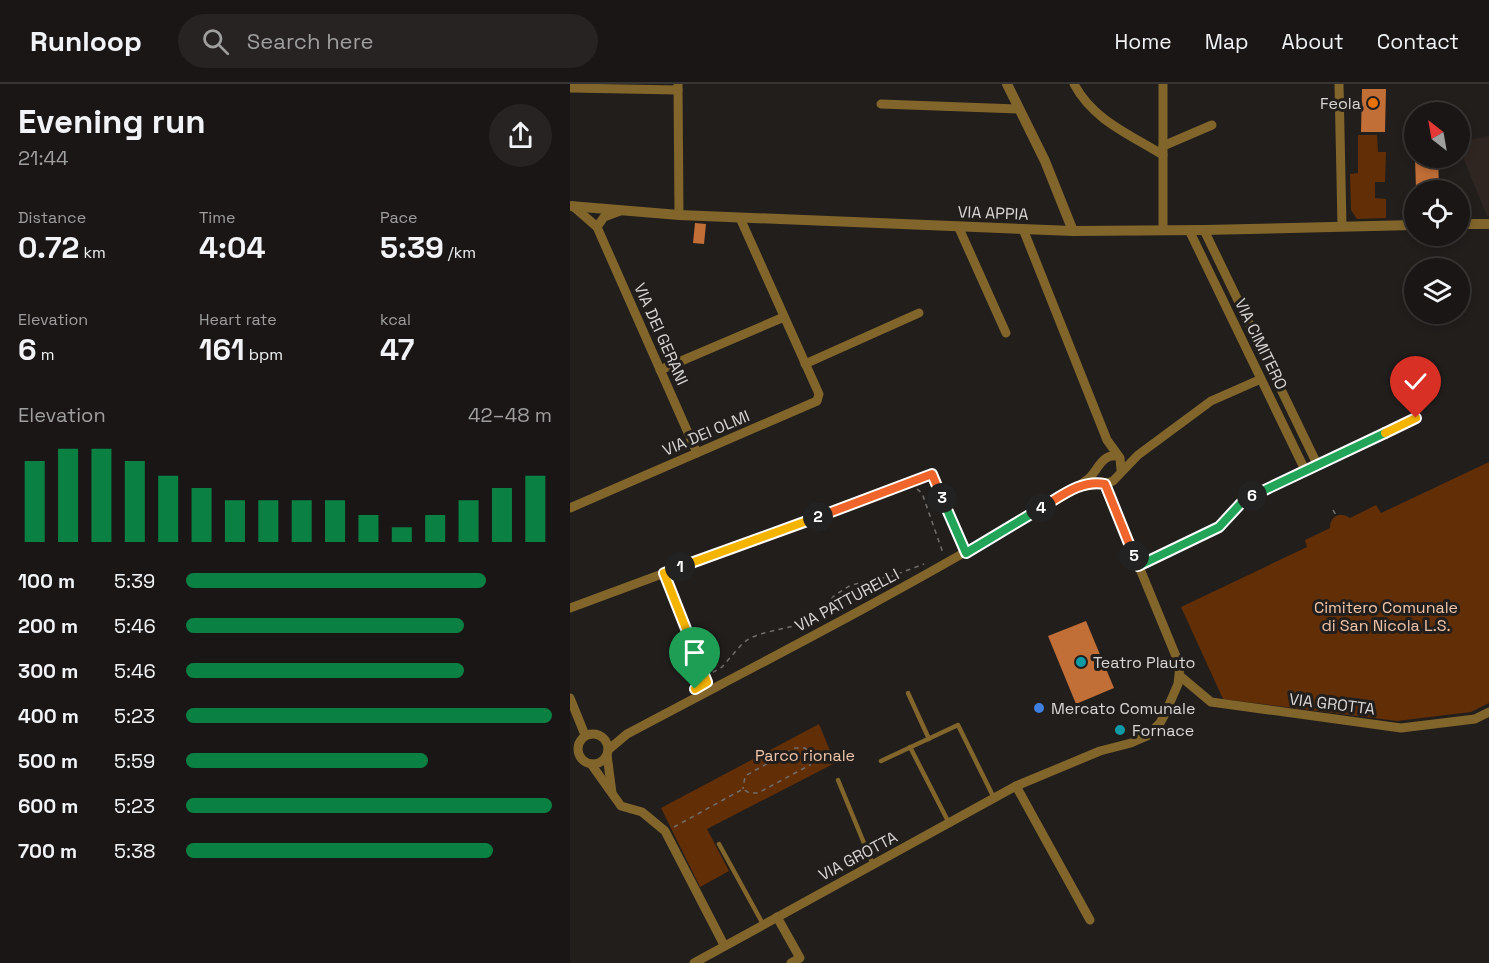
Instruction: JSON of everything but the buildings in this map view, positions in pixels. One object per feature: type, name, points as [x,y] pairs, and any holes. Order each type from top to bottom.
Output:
[{"type":"street","points":[[1007,84],[1045,161],[1073,231]]},
{"type":"street","points":[[1074,84],[1085,103],[1095,114],[1163,151]]},
{"type":"street","points":[[1163,84],[1163,230]]},
{"type":"street","points":[[1339,84],[1342,226]]},
{"type":"street","points":[[570,88],[678,87],[679,215]]},
{"type":"street","points":[[881,104],[1019,109]]},
{"type":"street","points":[[1163,151],[1212,125]]},
{"type":"street","name":"VIA APPIA","points":[[572,206],[679,215],[1073,231],[1404,225]]},
{"type":"street","name":"VIA DEI GERANI","points":[[572,206],[597,227],[697,453]]},
{"type":"street","points":[[597,227],[604,217],[620,211]]},
{"type":"street","points":[[740,218],[805,364],[919,313]]},
{"type":"street","points":[[1470,224],[1489,224]]},
{"type":"street","points":[[958,226],[1006,333]]},
{"type":"street","points":[[1023,229],[1107,440],[1119,457],[1121,470]]},
{"type":"street","name":"VIA CIMITERO","points":[[1189,230],[1306,472]]},
{"type":"street","name":"VIA CIMITERO","points":[[1204,230],[1318,466]]},
{"type":"street","points":[[660,370],[784,317]]},
{"type":"street","name":"VIA DEI OLMI","points":[[570,508],[817,401],[819,394],[805,364]]},
{"type":"street","points":[[1106,483],[1138,455],[1211,401],[1261,379]]},
{"type":"street","points":[[1138,566],[1219,527],[1244,500],[1416,418]]},
{"type":"street","points":[[1107,440],[1106,458],[1138,455]]},
{"type":"street","name":"VIA PATTURELLI","points":[[605,739],[627,734],[966,553],[1077,486],[1097,470],[1099,464],[1106,458]]},
{"type":"street","points":[[1097,470],[1097,478],[1106,483],[1176,656],[1180,676]]},
{"type":"street","points":[[570,608],[932,474],[966,553]]},
{"type":"street","name":"VIA PATTURELLI","points":[[1077,486],[1106,483]]},
{"type":"street","name":"VIA GROTTA","points":[[700,962],[724,945],[1016,786],[1100,751],[1131,743],[1147,736],[1160,723],[1165,714],[1180,676],[1211,702],[1401,728],[1475,719],[1489,712]]},
{"type":"street","points":[[570,698],[583,737],[574,753],[583,761],[591,764],[601,762],[608,752]]},
{"type":"street","points":[[570,745],[583,737],[598,734],[605,739],[612,795]]},
{"type":"street","name":"VIA PATTURELLI","points":[[608,752],[627,734]]},
{"type":"street","points":[[591,764],[621,806],[642,812],[665,831],[724,945]]},
{"type":"street","points":[[1016,786],[1090,920]]},
{"type":"street","points":[[777,917],[800,958],[791,963]]},
{"type":"lane","points":[[908,693],[929,739]]},
{"type":"lane","points":[[881,761],[958,725],[994,798]]},
{"type":"lane","points":[[910,747],[949,823]]},
{"type":"lane","points":[[838,780],[873,865]]},
{"type":"lane","points":[[719,844],[763,924]]},
{"type":"path","points":[[914,488],[922,493],[943,551],[942,556]]},
{"type":"path","points":[[1333,510],[1336,516]]},
{"type":"path","points":[[705,677],[722,667],[750,638],[802,624],[822,609],[835,595],[851,585],[892,576],[930,561]]},
{"type":"path","points":[[664,573],[707,682]]},
{"type":"path","points":[[795,748],[805,748],[811,754],[810,765],[759,793],[748,794],[743,789],[745,776],[795,748]]},
{"type":"path","points":[[665,831],[743,789]]},
{"type":"shaded area","points":[[1489,136],[1489,216],[1487,216],[1467,168],[1470,168],[1470,140]]},
{"type":"green space","points":[[1358,135],[1377,135],[1378,152],[1386,152],[1385,182],[1375,182],[1375,198],[1386,199],[1386,218],[1357,219],[1351,210],[1350,174],[1358,173]]},
{"type":"green space","name":"Cimitero Comunale di San Nicola L.S.","points":[[1489,462],[1489,703],[1471,712],[1397,721],[1223,699],[1181,607],[1307,547],[1305,540],[1330,528],[1336,516],[1343,515],[1350,518],[1376,505],[1381,513]]},
{"type":"green space","name":"Parco rionale","points":[[819,724],[835,763],[707,829],[729,871],[700,887],[661,808]]},
{"type":"place","name":"Feola","points":[[1373,103]]},
{"type":"place","name":"Teatro Plauto","points":[[1081,662]]},
{"type":"place","name":"Mercato Comunale","points":[[1039,708]]},
{"type":"place","name":"Fornace","points":[[1120,730]]},
{"type":"route","points":[[695,689],[707,682],[664,573],[932,474],[966,553],[1077,486],[1105,484],[1138,566],[1219,527],[1244,500],[1416,418]]}]
